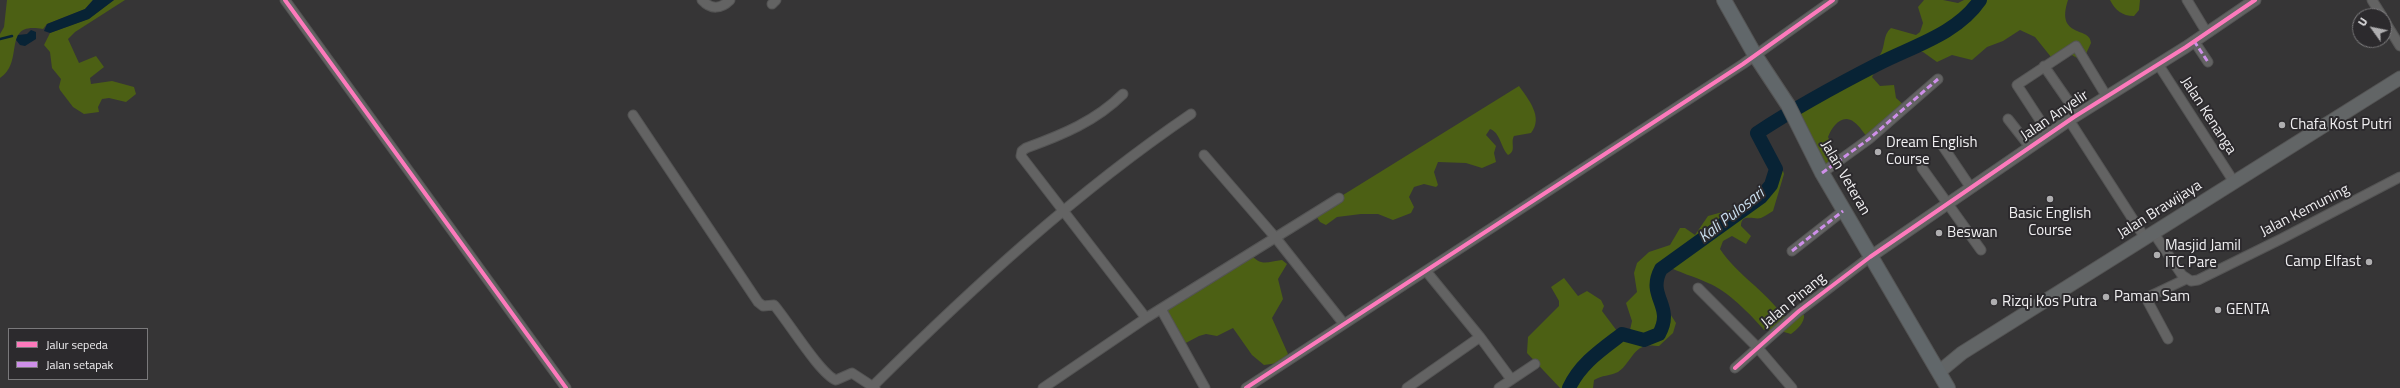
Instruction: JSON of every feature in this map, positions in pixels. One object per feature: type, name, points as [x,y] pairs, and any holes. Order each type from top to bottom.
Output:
[{"type":"main road","name":"Jalan Veteran","points":[[1724,0],[1755,55],[1790,111],[1843,211],[1948,388]]},
{"type":"main road","name":"Jalan Brawijaya","points":[[1939,372],[1962,353],[2400,78]]},
{"type":"street","points":[[284,0],[566,388]]},
{"type":"street","points":[[702,0],[711,8],[717,8],[730,0]]},
{"type":"street","points":[[1246,388],[1755,55],[1834,0]]},
{"type":"street","points":[[2187,0],[2207,33]]},
{"type":"street","name":"Jalan Anyelir","points":[[1870,257],[2074,117],[2194,42],[2255,0]]},
{"type":"street","points":[[2392,33],[2400,46]]},
{"type":"street","points":[[2194,42],[2208,62]]},
{"type":"street","points":[[2049,134],[2016,85],[2044,66],[2076,46],[2107,96]]},
{"type":"street","name":"Jalan Kenanga","points":[[2158,64],[2234,182]]},
{"type":"street","points":[[2044,66],[2074,117],[2149,235],[2186,279]]},
{"type":"street","points":[[1822,173],[1869,138],[1938,79]]},
{"type":"street","points":[[1123,94],[1110,106],[1075,129],[1021,153],[1023,159],[1146,318]]},
{"type":"street","points":[[633,115],[758,302],[763,306],[774,305],[821,367],[832,378],[836,380],[852,373],[874,387],[974,288],[1137,150],[1191,114]]},
{"type":"street","points":[[2008,119],[2030,147]]},
{"type":"street","points":[[1942,145],[1971,188]]},
{"type":"street","points":[[1204,156],[1276,237],[1344,324]]},
{"type":"street","points":[[1922,168],[1981,250]]},
{"type":"street","name":"Jalan Kemuning","points":[[2168,339],[2146,298],[2186,279],[2191,281],[2198,280],[2400,177]]},
{"type":"street","points":[[1043,388],[1146,318],[1339,198]]},
{"type":"street","points":[[1792,251],[1843,211]]},
{"type":"street","name":"Jalan Pinang","points":[[1736,368],[1757,347],[1799,311],[1870,257]]},
{"type":"street","points":[[1426,271],[1480,337],[1511,379]]},
{"type":"street","points":[[1698,288],[1757,347],[1792,388]]},
{"type":"street","points":[[1161,309],[1205,388]]},
{"type":"street","points":[[1407,388],[1480,337]]},
{"type":"street","points":[[1499,388],[1535,364]]},
{"type":"green space","points":[[7,0],[93,0],[85,9],[47,24],[43,29],[30,28],[22,31],[17,37],[12,62],[8,71],[0,78],[0,34],[4,27]]},
{"type":"green space","points":[[114,0],[125,0],[75,32],[68,39],[79,63],[96,56],[104,67],[90,78],[91,84],[112,81],[134,87],[136,94],[126,102],[109,98],[102,99],[98,107],[99,112],[84,114],[73,107],[60,90],[59,87],[61,79],[52,68],[50,52],[44,45],[50,33],[88,19]]},
{"type":"green space","points":[[1924,0],[1943,0],[1958,3],[1964,0],[2068,0],[2065,12],[2066,21],[2075,30],[2086,35],[2091,43],[2085,56],[2079,59],[2070,54],[2051,57],[2035,37],[2020,30],[2003,41],[1987,47],[1972,60],[1952,55],[1937,62],[1923,52],[1910,49],[1879,63],[1872,77],[1880,86],[1894,85],[1896,98],[1906,107],[1869,139],[1854,122],[1845,119],[1838,122],[1828,137],[1839,160],[1822,173],[1791,111],[1848,80],[1880,55],[1886,34],[1891,28],[1916,35],[1920,32],[1923,23],[1918,7]]},
{"type":"green space","points":[[2110,0],[2140,0],[2139,10],[2134,16],[2122,14],[2114,7]]},
{"type":"green space","points":[[1519,86],[1533,108],[1536,121],[1535,127],[1531,133],[1514,136],[1513,149],[1508,155],[1496,133],[1490,129],[1486,135],[1496,146],[1494,153],[1496,162],[1482,168],[1466,163],[1438,162],[1434,172],[1438,185],[1436,187],[1424,184],[1414,187],[1409,197],[1414,207],[1411,213],[1393,220],[1378,214],[1361,214],[1337,217],[1326,225],[1320,222],[1314,213]]},
{"type":"green space","points":[[1774,169],[1783,171],[1784,174],[1773,211],[1761,218],[1745,218],[1743,220],[1741,226],[1751,236],[1746,244],[1732,236],[1723,241],[1720,249],[1734,267],[1768,298],[1783,316],[1804,315],[1802,323],[1791,334],[1777,330],[1764,330],[1746,310],[1723,291],[1715,286],[1665,265],[1656,278],[1656,292],[1676,323],[1673,333],[1659,346],[1642,347],[1634,353],[1618,372],[1594,380],[1593,388],[1560,388],[1527,353],[1528,337],[1559,306],[1559,301],[1551,287],[1564,278],[1578,296],[1587,291],[1601,300],[1604,306],[1602,311],[1617,331],[1618,337],[1630,330],[1632,321],[1626,303],[1637,292],[1634,273],[1637,263],[1649,252],[1670,245],[1680,228],[1685,228],[1695,235],[1708,216],[1741,207],[1759,195],[1764,190]]},
{"type":"green space","points":[[1250,253],[1261,262],[1282,260],[1287,264],[1278,279],[1283,299],[1272,318],[1288,354],[1278,363],[1264,365],[1252,355],[1233,328],[1217,336],[1206,334],[1199,336],[1182,345],[1161,309]]},
{"type":"water","points":[[93,0],[114,0],[89,19],[50,33],[44,31],[47,24],[85,9]]},
{"type":"water","points":[[31,30],[36,32],[36,39],[25,46],[20,45],[16,40],[18,35],[27,34]]},
{"type":"waterway","name":"Kali Pulosari","points":[[1569,388],[1585,365],[1622,334],[1644,340],[1659,334],[1664,316],[1657,287],[1657,279],[1661,269],[1761,197],[1771,185],[1776,169],[1757,133],[1847,80],[1934,38],[1959,22],[1980,0]]},
{"type":"waterway","points":[[0,39],[12,36]]},
{"type":"marked path","points":[[2194,41],[2208,62]]},
{"type":"marked path","points":[[1822,173],[1869,139],[1938,79]]},
{"type":"marked path","points":[[1792,251],[1843,211]]},
{"type":"cycle path","points":[[285,0],[566,388]]},
{"type":"cycle path","points":[[1246,388],[1743,64],[1833,0]]},
{"type":"cycle path","points":[[1735,368],[1799,311],[1870,257],[2074,117],[2186,47],[2255,0]]},
{"type":"place","name":"Chafa Kost Putri","points":[[2282,125]]},
{"type":"place","name":"Dream English Course","points":[[1878,152]]},
{"type":"place","name":"Basic English Course","points":[[2050,199]]},
{"type":"place","name":"Beswan","points":[[1939,233]]},
{"type":"place","name":"Masjid Jamil ITC Pare","points":[[2157,255]]},
{"type":"place","name":"Camp Elfast","points":[[2369,262]]},
{"type":"place","name":"Paman Sam","points":[[2106,297]]},
{"type":"place","name":"Rizqi Kos Putra","points":[[1994,302]]},
{"type":"place","name":"GENTA","points":[[2218,310]]}]
